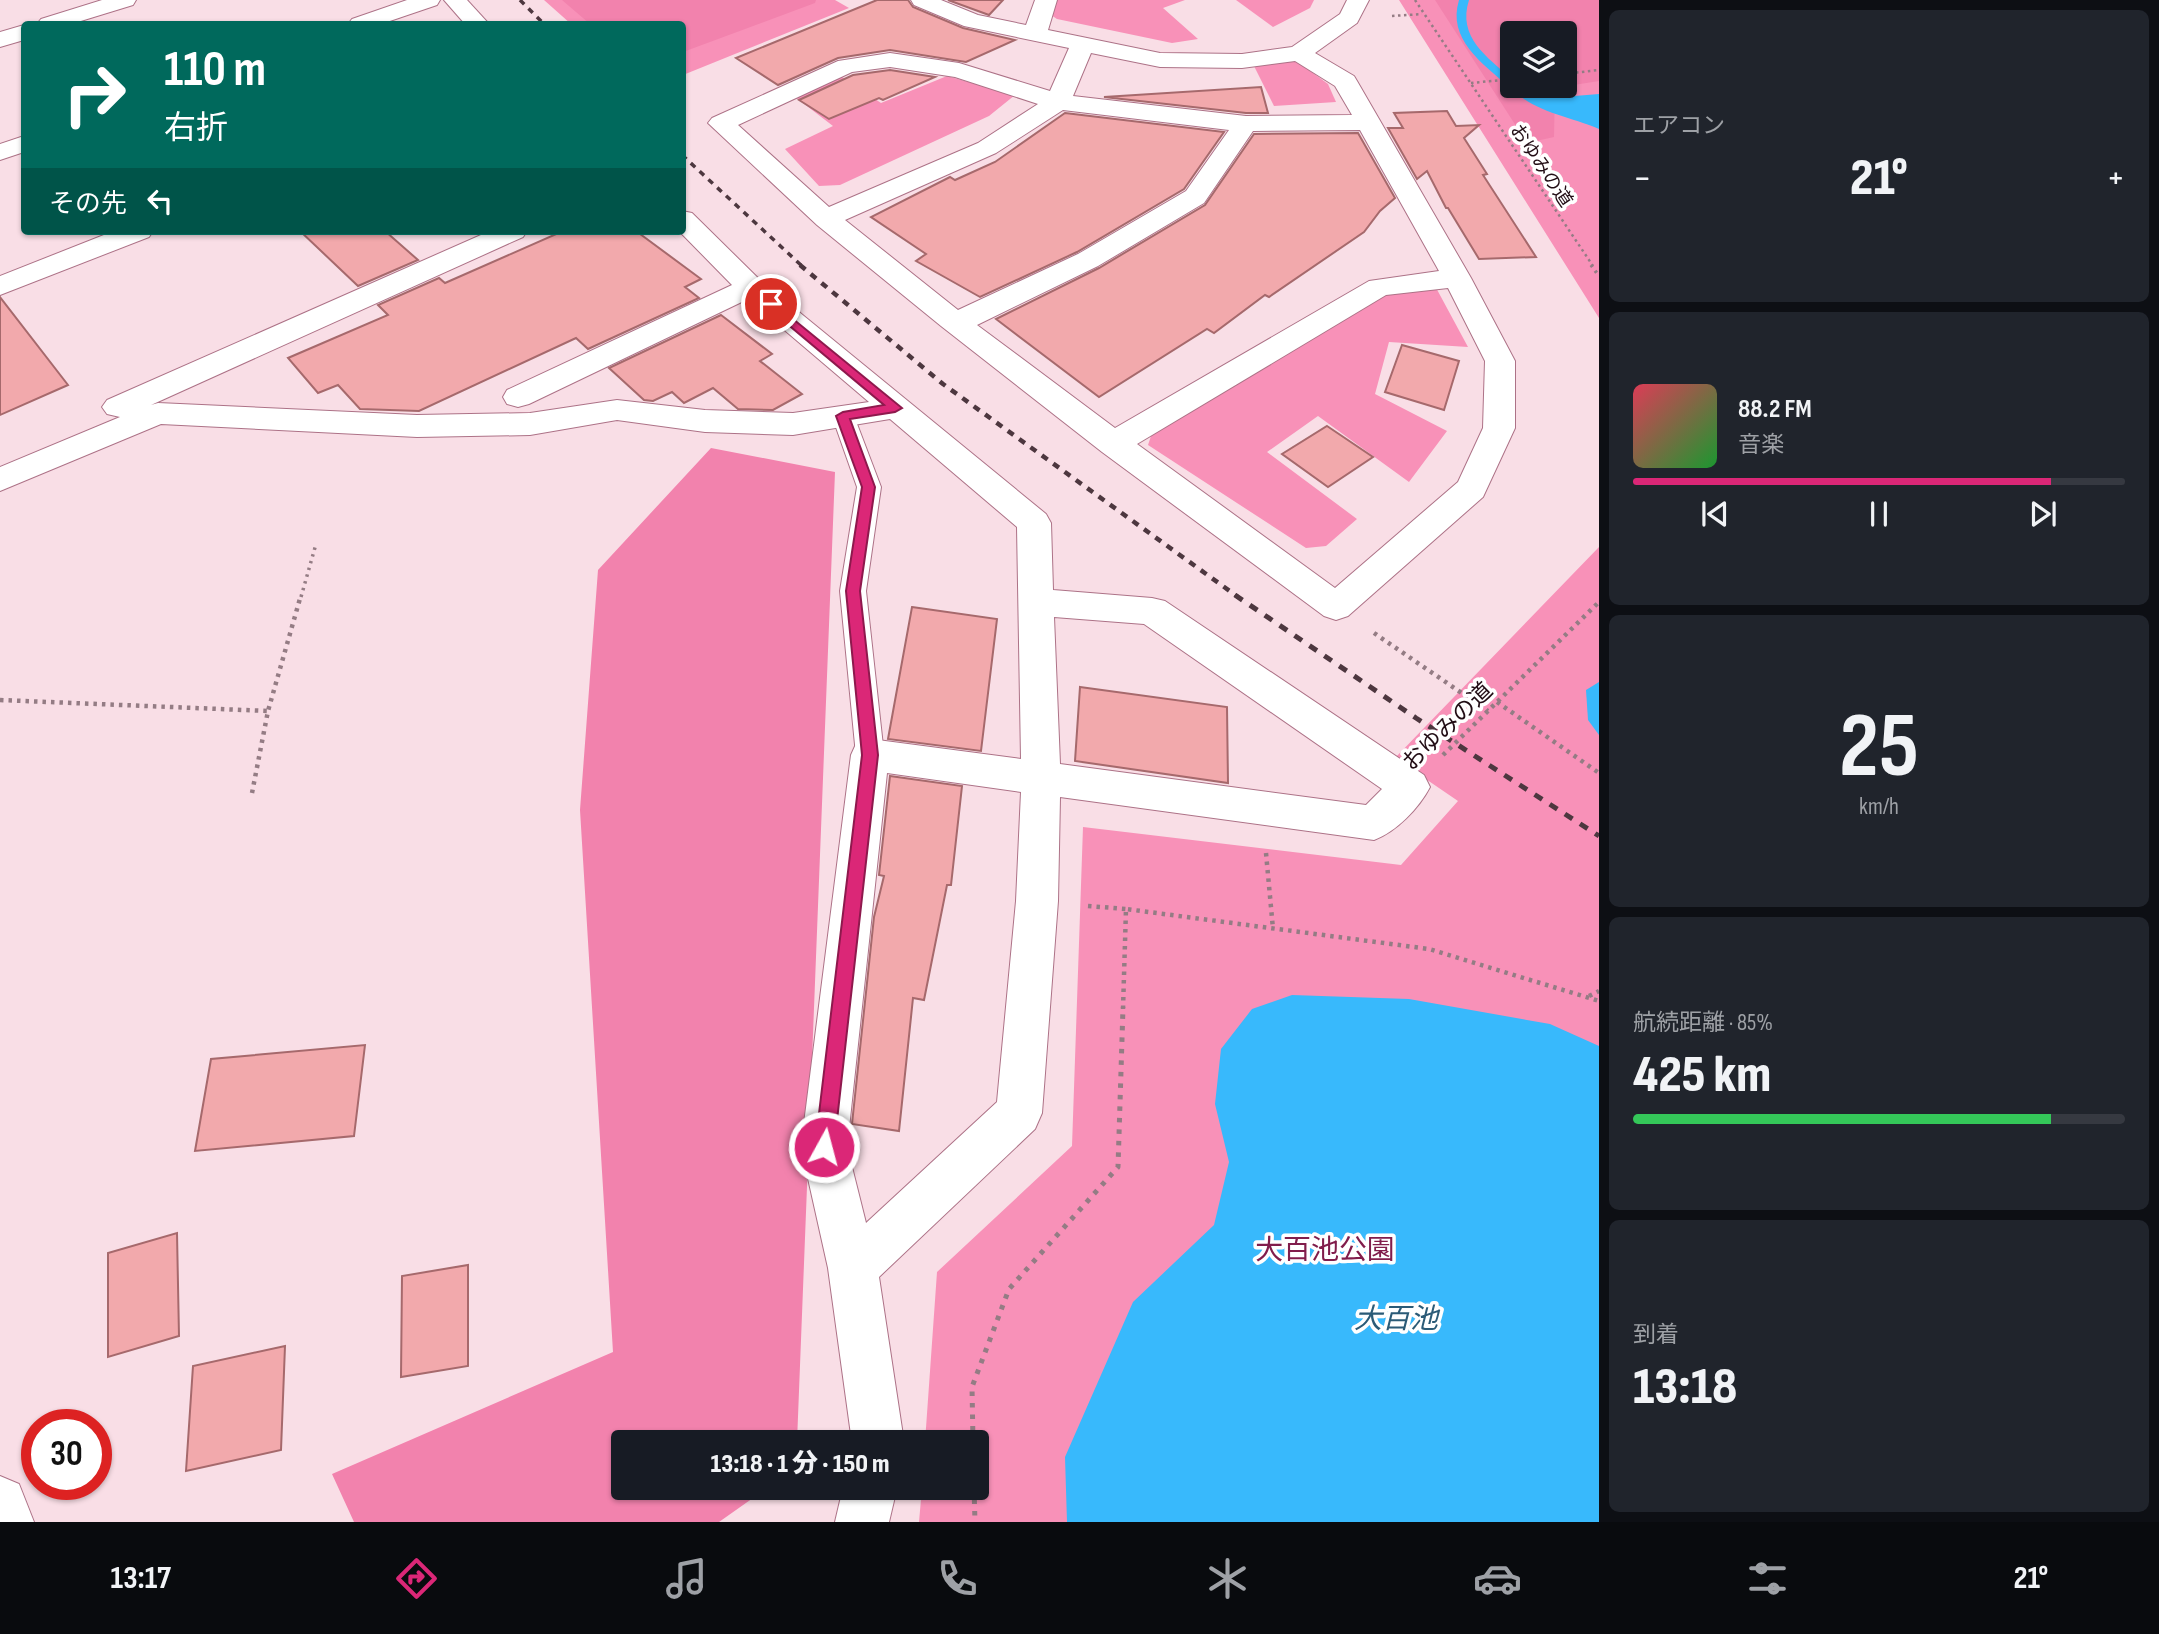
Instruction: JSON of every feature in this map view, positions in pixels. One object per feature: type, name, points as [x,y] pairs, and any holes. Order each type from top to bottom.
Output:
[{"type":"street","points":[[58,21],[125,0]]},
{"type":"street","points":[[369,21],[429,0]]},
{"type":"street","points":[[455,0],[474,21]]},
{"type":"street","points":[[922,0],[972,21],[1160,60],[1242,61],[1299,53],[1349,18],[1357,0]]},
{"type":"street","points":[[1035,34],[1046,0]]},
{"type":"street","points":[[0,40],[21,33]]},
{"type":"street","points":[[826,218],[987,148],[1058,102],[1083,43]]},
{"type":"street","points":[[1299,53],[1345,81],[1457,278],[1500,361],[1499,428],[1471,489],[1336,607],[1113,444],[956,323],[826,218],[721,123],[846,66],[890,60],[958,70],[1058,102],[1246,124],[1368,122]]},
{"type":"street","points":[[956,323],[1088,260],[1195,197],[1246,124]]},
{"type":"street","points":[[0,152],[21,145]]},
{"type":"street","points":[[686,223],[751,287],[1034,523],[1041,778],[1037,901],[1019,1113],[853,1268]]},
{"type":"street","points":[[0,286],[129,235]]},
{"type":"street","points":[[0,460],[504,235]]},
{"type":"street","points":[[1113,444],[1380,288],[1457,278]]},
{"type":"street","points":[[518,397],[751,287]]},
{"type":"street","points":[[0,480],[158,413],[417,426],[530,424],[617,410],[705,421],[793,424],[895,408]]},
{"type":"street","points":[[876,1430],[853,1268],[824,1147],[870,755],[1374,823],[1410,787],[1152,611],[1036,602]]},
{"type":"street","points":[[862,1522],[867,1500]]},
{"type":"street","points":[[0,1503],[7,1522]]},
{"type":"lane","points":[[843,416],[869,487],[853,591],[870,755]]},
{"type":"path","name":"おゆみの道","points":[[1415,0],[1599,276]]},
{"type":"path","points":[[1577,73],[1599,70]]},
{"type":"path","points":[[1471,83],[1500,80]]},
{"type":"path","points":[[252,793],[268,711],[316,544]]},
{"type":"path","name":"おゆみの道","points":[[1410,787],[1599,602]]},
{"type":"path","points":[[1336,607],[1488,710]]},
{"type":"path","points":[[0,700],[268,711]]},
{"type":"path","points":[[1497,702],[1599,773]]},
{"type":"path","points":[[1262,808],[1273,929]]},
{"type":"path","points":[[973,1430],[972,1387],[1009,1289],[1118,1167],[1125,909],[1429,949],[1599,1000]]},
{"type":"path","points":[[1588,996],[1599,991]]},
{"type":"path","points":[[974,1500],[975,1522]]},
{"type":"green space","points":[[544,0],[835,0],[849,8],[686,74],[686,21],[568,21]]},
{"type":"green space","points":[[1047,0],[1185,0],[1163,8],[1198,39],[1172,43],[1057,19],[1042,9]]},
{"type":"green space","points":[[1236,0],[1314,0],[1310,8],[1273,27]]},
{"type":"green space","points":[[1399,0],[1599,0],[1599,318]]},
{"type":"green space","points":[[1250,58],[1294,59],[1328,84],[1336,102],[1274,106]]},
{"type":"green space","points":[[833,71],[881,103],[947,76],[1015,95],[989,116],[840,185],[819,186],[785,149],[833,126],[786,90]]},
{"type":"green space","points":[[1434,284],[1468,347],[1389,342],[1375,394],[1447,431],[1409,482],[1318,416],[1267,452],[1357,519],[1326,546],[1306,548],[1148,445],[1155,424],[1369,293]]},
{"type":"green space","name":"大百池公園","points":[[1599,547],[1599,1522],[919,1522],[921,1500],[989,1500],[989,1430],[926,1430],[937,1272],[1072,1146],[1083,827],[1401,865],[1458,801],[1395,758]]},
{"type":"shaded area","points":[[562,0],[816,0],[815,3],[686,51],[686,21],[586,21]]},
{"type":"shaded area","points":[[1435,0],[1599,0],[1599,81],[1577,84],[1577,21],[1500,21],[1500,98],[1555,98],[1554,137],[1527,143]]},
{"type":"shaded area","points":[[711,448],[835,472],[797,1430],[611,1430],[611,1500],[750,1500],[719,1522],[354,1522],[332,1474],[613,1352],[580,810],[598,570]]},
{"type":"water","points":[[1599,94],[1599,129],[1538,107],[1523,98],[1577,98],[1577,96]]},
{"type":"water","points":[[1599,682],[1599,735],[1588,720],[1586,690]]},
{"type":"water","name":"大百池","points":[[1292,995],[1409,999],[1550,1024],[1599,1046],[1599,1522],[1067,1522],[1065,1457],[1133,1302],[1214,1225],[1229,1162],[1215,1104],[1221,1049],[1252,1009]]},
{"type":"building","points":[[877,0],[908,0],[913,7],[963,28],[1015,40],[966,62],[890,50],[838,58],[778,85],[736,58]]},
{"type":"building","points":[[948,0],[1003,0],[989,15]]},
{"type":"building","points":[[890,70],[935,77],[883,100],[879,98],[829,119],[799,100],[853,75]]},
{"type":"building","points":[[1261,87],[1268,113],[1246,113],[1104,97]]},
{"type":"building","points":[[1447,111],[1456,126],[1479,125],[1464,138],[1487,174],[1483,175],[1536,257],[1479,259],[1446,208],[1427,171],[1417,179],[1388,128],[1403,128],[1394,113]]},
{"type":"building","points":[[1065,113],[1224,132],[1184,189],[1077,252],[980,297],[916,261],[926,254],[871,217],[950,177],[955,180],[995,162]]},
{"type":"building","points":[[1358,133],[1395,198],[1380,211],[1364,232],[1269,297],[1265,295],[1214,333],[1207,329],[1099,397],[996,319],[1099,268],[1205,205],[1254,134]]},
{"type":"building","points":[[304,235],[390,235],[418,260],[358,286]]},
{"type":"building","points":[[554,235],[641,235],[701,279],[685,287],[699,298],[588,349],[576,338],[419,411],[360,409],[338,385],[318,393],[288,358],[388,315],[378,305],[439,278],[445,283]]},
{"type":"building","points":[[0,297],[68,385],[0,415]]},
{"type":"building","points":[[721,315],[772,354],[760,361],[802,394],[773,410],[738,409],[713,388],[684,403],[672,392],[653,401],[644,400],[609,368]]},
{"type":"building","points":[[1402,345],[1459,361],[1444,410],[1385,392]]},
{"type":"building","points":[[1327,426],[1373,457],[1328,487],[1282,454]]},
{"type":"building","points":[[912,607],[997,619],[981,751],[888,739]]},
{"type":"building","points":[[1080,687],[1227,707],[1228,783],[1075,761]]},
{"type":"building","points":[[890,776],[962,786],[951,885],[947,885],[924,1000],[913,998],[899,1131],[852,1124],[874,917],[884,876],[879,875]]},
{"type":"building","points":[[365,1045],[354,1136],[195,1151],[211,1059]]},
{"type":"building","points":[[177,1233],[179,1336],[108,1357],[108,1253]]},
{"type":"building","points":[[468,1265],[468,1366],[401,1377],[402,1276]]},
{"type":"building","points":[[285,1346],[281,1450],[186,1471],[193,1366]]},
{"type":"waterway","points":[[1464,0],[1460,13],[1465,36],[1500,73]]},
{"type":"railway","points":[[520,0],[541,21]]},
{"type":"railway","points":[[686,159],[802,266]]},
{"type":"railway","points":[[800,265],[943,384],[1238,597]]},
{"type":"railway","points":[[1235,595],[1416,718],[1599,836]]},
{"type":"route","points":[[771,304],[895,408],[843,416],[869,487],[853,591],[870,755],[824,1147]]}]
